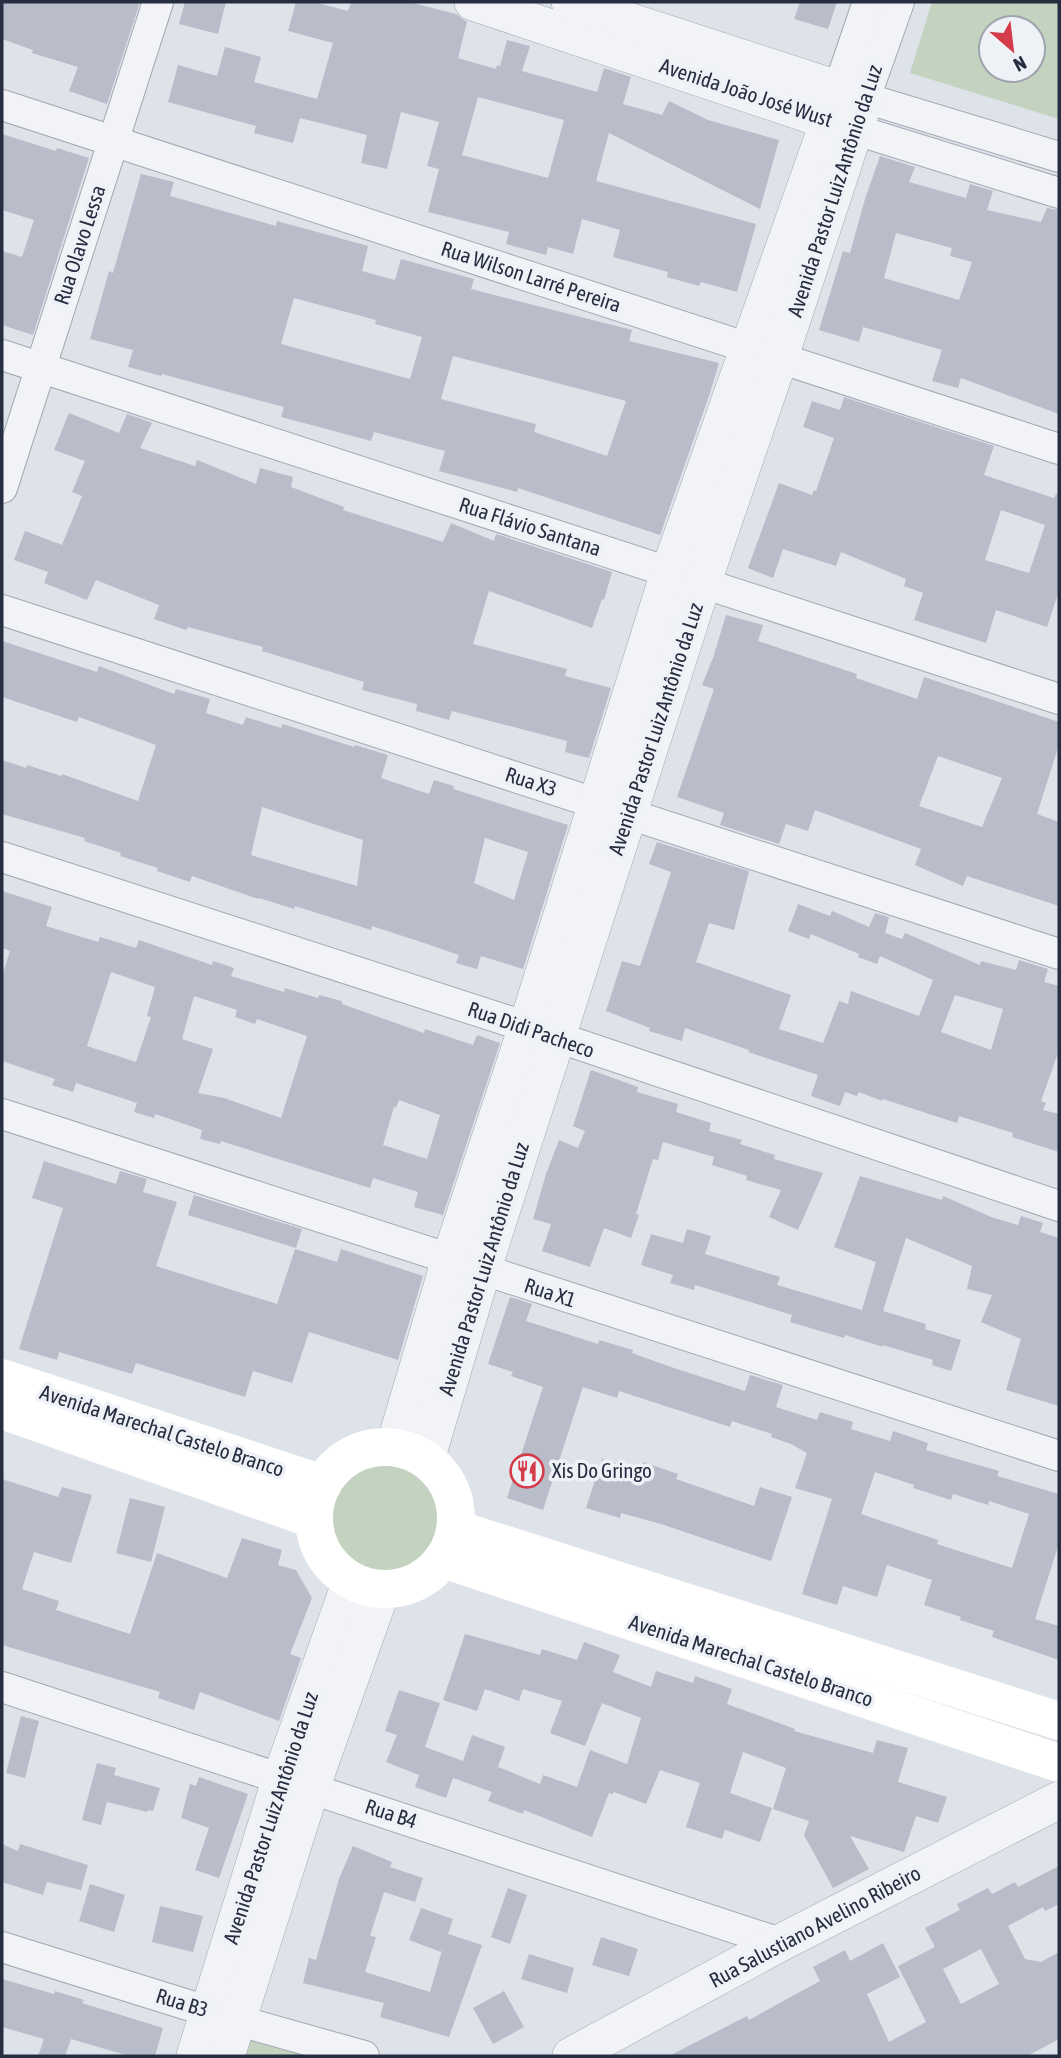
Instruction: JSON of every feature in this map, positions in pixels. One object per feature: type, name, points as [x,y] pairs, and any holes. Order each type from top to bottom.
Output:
[{"type":"main road","name":"Avenida Marechal Castelo Branco","points":[[2,1378],[318,1501]]},
{"type":"main road","name":"Avenida Marechal Castelo Branco","points":[[2,1410],[318,1501]]},
{"type":"main road","points":[[373,1448],[410,1454],[441,1474],[451,1490],[456,1509],[449,1544],[427,1576],[406,1586],[367,1585],[336,1570],[324,1556],[316,1538],[318,1501],[336,1467],[353,1455],[373,1448]]},
{"type":"main road","name":"Avenida Marechal Castelo Branco","points":[[449,1544],[1059,1721]]},
{"type":"main road","name":"Avenida Marechal Castelo Branco","points":[[449,1544],[1059,1763]]},
{"type":"street","name":"Rua Olavo Lessa","points":[[2,488],[158,2]]},
{"type":"street","name":"Avenida João José Wust","points":[[473,2],[847,109],[1059,157]]},
{"type":"street","name":"Avenida João José Wust","points":[[570,2],[1059,193]]},
{"type":"street","name":"Avenida Pastor Luiz Antônio da Luz","points":[[847,109],[868,2]]},
{"type":"street","name":"Avenida Pastor Luiz Antônio da Luz","points":[[410,1454],[466,1265],[686,578],[847,109],[899,2]]},
{"type":"street","name":"Rua Wilson Larré Pereira","points":[[2,105],[1059,449]]},
{"type":"street","name":"Rua Flávio Santana","points":[[2,355],[1059,699]]},
{"type":"street","name":"Rua X3","points":[[2,610],[1059,954]]},
{"type":"street","name":"Rua Didi Pacheco","points":[[2,857],[542,1033],[1059,1206]]},
{"type":"street","name":"Rua X1","points":[[2,1114],[1059,1456]]},
{"type":"street","name":"Avenida Pastor Luiz Antônio da Luz","points":[[195,2056],[223,2016],[296,1783],[367,1585]]},
{"type":"street","name":"Rua B4","points":[[2,1687],[780,1943]]},
{"type":"street","name":"Rua Salustiano Avelino Ribeiro","points":[[571,2056],[780,1943],[1059,1800]]},
{"type":"street","name":"Rua B3","points":[[2,1947],[223,2016],[364,2056]]},
{"type":"street","name":"Avenida Pastor Luiz Antônio da Luz","points":[[223,2016],[226,2056]]},
{"type":"green space","points":[[932,2],[1059,2],[1059,119],[910,73]]},
{"type":"green space","points":[[384,1465],[406,1469],[424,1482],[437,1500],[441,1522],[437,1544],[424,1562],[406,1575],[384,1579],[362,1575],[344,1562],[331,1544],[327,1522],[331,1500],[344,1482],[362,1469]]},
{"type":"green space","points":[[240,2035],[320,2056],[234,2056]]},
{"type":"building","points":[[2,2],[140,2],[107,104],[69,91],[78,67],[32,53],[33,50],[2,39]]},
{"type":"building","points":[[185,2],[226,2],[218,34],[179,24]]},
{"type":"building","points":[[296,2],[314,2],[348,11],[351,2],[409,2],[456,14],[467,22],[458,58],[496,69],[497,65],[500,66],[507,40],[530,46],[522,71],[597,92],[604,68],[631,77],[623,104],[662,115],[669,101],[708,120],[779,140],[760,209],[609,133],[596,181],[756,224],[737,292],[701,282],[699,286],[667,277],[668,272],[613,257],[620,230],[582,219],[573,254],[548,247],[546,255],[506,244],[509,232],[428,212],[439,169],[427,166],[439,122],[401,112],[387,169],[361,163],[367,135],[300,118],[293,143],[254,133],[256,126],[168,102],[178,65],[217,76],[225,47],[261,57],[254,82],[317,99],[333,43],[288,31]],"holes":[[[478,97],[564,120],[548,178],[462,155]]]},
{"type":"building","points":[[800,2],[837,2],[828,29],[794,19]]},
{"type":"building","points":[[2,134],[89,158],[33,335],[2,325],[2,251],[22,257],[34,220],[2,210]]},
{"type":"building","points":[[880,156],[915,167],[909,182],[966,198],[970,184],[993,191],[987,210],[1041,222],[1047,208],[1059,210],[1059,414],[961,378],[958,388],[932,381],[942,350],[863,327],[859,342],[819,330],[843,251],[850,253]],"holes":[[[896,233],[952,248],[950,256],[972,262],[959,300],[884,278]]]},
{"type":"building","points":[[141,174],[174,182],[170,196],[276,226],[277,221],[368,246],[362,271],[395,280],[401,259],[474,279],[471,289],[632,330],[629,341],[719,363],[660,535],[518,488],[517,492],[439,471],[445,451],[374,432],[371,441],[281,417],[284,407],[128,367],[133,350],[90,339],[109,271],[113,273]],"holes":[[[294,298],[376,320],[375,324],[422,337],[410,379],[281,344]],[[453,356],[626,401],[607,456],[534,432],[536,424],[441,399]]]},
{"type":"building","points":[[844,397],[994,446],[984,475],[1054,498],[1059,494],[1059,591],[1047,627],[996,610],[986,643],[914,620],[923,593],[904,586],[906,579],[841,552],[836,566],[783,549],[773,578],[748,568],[779,483],[812,495],[814,490],[816,491],[834,438],[803,427],[812,401],[840,410]],"holes":[[[1001,510],[1045,525],[1029,573],[985,560]]]},
{"type":"building","points":[[69,413],[119,433],[127,414],[142,419],[152,423],[140,448],[195,466],[197,460],[256,484],[260,468],[293,477],[291,487],[344,507],[343,510],[443,542],[451,523],[494,541],[496,534],[612,572],[592,628],[489,591],[473,644],[567,669],[565,676],[611,688],[589,758],[565,752],[567,741],[452,711],[449,720],[416,711],[417,704],[362,690],[364,682],[262,651],[263,647],[188,627],[186,630],[154,619],[159,605],[96,580],[87,600],[44,583],[48,572],[14,560],[25,531],[62,545],[82,496],[72,492],[85,461],[54,450]]},
{"type":"building","points":[[726,615],[763,625],[758,641],[857,674],[856,678],[917,699],[924,677],[1059,722],[1059,745],[1037,814],[1059,822],[1059,906],[967,876],[963,886],[915,865],[921,849],[815,810],[808,831],[786,824],[779,844],[720,825],[724,813],[677,797],[714,689],[702,685]],"holes":[[[938,756],[1002,778],[982,827],[919,806]]]},
{"type":"building","points":[[2,641],[97,672],[99,666],[174,694],[176,689],[210,699],[206,713],[243,725],[246,717],[281,728],[283,724],[388,755],[381,778],[429,794],[434,780],[454,786],[453,789],[568,825],[523,969],[481,956],[477,969],[456,963],[459,955],[427,944],[372,926],[371,930],[295,906],[294,909],[258,899],[192,876],[190,882],[120,856],[121,853],[84,841],[85,838],[2,814],[2,760],[26,768],[27,765],[61,776],[62,774],[138,801],[156,745],[79,717],[77,722],[2,697]],"holes":[[[262,807],[363,840],[357,886],[251,855]],[[485,838],[528,852],[514,900],[474,883]]]},
{"type":"building","points":[[657,842],[749,871],[734,930],[709,923],[696,962],[791,995],[779,1029],[823,1043],[839,1001],[848,1004],[851,991],[919,1016],[933,980],[880,956],[877,964],[811,934],[809,939],[788,931],[798,904],[830,916],[832,911],[869,927],[875,913],[889,917],[885,933],[902,939],[905,933],[980,965],[981,961],[1016,970],[1019,960],[1048,969],[1044,982],[1059,986],[1059,1050],[1041,1101],[1046,1103],[1043,1110],[1059,1114],[1059,1152],[1012,1137],[1013,1133],[959,1116],[957,1123],[859,1092],[857,1096],[845,1092],[840,1106],[811,1096],[818,1075],[685,1028],[682,1041],[649,1031],[650,1028],[606,1011],[622,961],[640,966],[671,872],[649,864]],"holes":[[[955,995],[1003,1009],[991,1050],[941,1032]]]},
{"type":"building","points":[[2,891],[52,907],[46,926],[98,942],[100,937],[136,948],[139,940],[212,965],[213,961],[234,968],[231,976],[284,992],[285,988],[318,998],[319,995],[342,1001],[342,1004],[424,1033],[425,1029],[473,1045],[477,1035],[500,1043],[443,1215],[414,1207],[418,1192],[373,1178],[370,1188],[221,1141],[220,1144],[200,1139],[202,1130],[155,1114],[154,1118],[134,1112],[137,1103],[76,1083],[73,1092],[52,1085],[55,1079],[2,1061],[2,976],[10,951],[2,948]],"holes":[[[111,972],[155,987],[147,1016],[151,1017],[136,1062],[87,1046]],[[194,996],[237,1010],[235,1017],[255,1024],[257,1019],[307,1036],[281,1118],[224,1098],[198,1093],[213,1049],[182,1039]],[[399,1100],[440,1115],[427,1159],[383,1145],[394,1107],[396,1108]]]},
{"type":"building","points":[[591,1070],[638,1087],[637,1092],[678,1104],[676,1112],[711,1123],[709,1131],[742,1140],[740,1144],[775,1155],[774,1159],[823,1173],[798,1230],[769,1217],[781,1190],[746,1180],[747,1176],[712,1165],[714,1157],[663,1142],[658,1160],[653,1159],[631,1238],[604,1228],[590,1267],[542,1251],[551,1224],[533,1219],[559,1140],[578,1148],[585,1131],[573,1126]]},
{"type":"building","points":[[44,1161],[116,1184],[120,1171],[147,1179],[143,1192],[177,1202],[156,1266],[277,1304],[295,1249],[337,1262],[341,1249],[423,1276],[398,1360],[309,1332],[292,1383],[253,1371],[245,1397],[136,1363],[132,1374],[59,1352],[57,1360],[19,1349],[63,1208],[32,1198]]},
{"type":"building","points":[[860,1176],[942,1200],[943,1196],[991,1217],[1018,1225],[1021,1216],[1043,1223],[1040,1232],[1059,1238],[1059,1406],[1006,1390],[1021,1339],[981,1322],[992,1295],[967,1289],[972,1266],[906,1238],[883,1311],[926,1324],[925,1329],[961,1340],[951,1371],[932,1365],[933,1360],[790,1322],[792,1315],[695,1285],[694,1290],[670,1283],[673,1275],[641,1265],[651,1234],[683,1243],[687,1229],[711,1236],[705,1254],[780,1277],[777,1285],[862,1310],[876,1262],[834,1247]]},
{"type":"building","points":[[194,1195],[302,1229],[296,1248],[188,1215]]},
{"type":"building","points":[[510,1297],[532,1304],[526,1321],[598,1344],[599,1340],[633,1350],[632,1353],[745,1391],[750,1375],[783,1385],[776,1407],[817,1420],[820,1412],[853,1422],[851,1429],[890,1441],[893,1431],[928,1443],[926,1450],[999,1471],[997,1476],[1059,1494],[1059,1543],[1035,1619],[1059,1626],[1059,1660],[992,1637],[994,1631],[924,1605],[932,1580],[887,1565],[877,1597],[843,1586],[837,1605],[802,1594],[832,1499],[795,1488],[807,1453],[771,1437],[772,1434],[732,1421],[730,1427],[619,1391],[617,1398],[583,1387],[543,1510],[507,1498],[543,1387],[511,1376],[513,1372],[488,1364]],"holes":[[[875,1472],[914,1485],[913,1488],[951,1500],[953,1494],[988,1505],[989,1501],[1029,1514],[1012,1568],[937,1544],[938,1540],[861,1514]]]},
{"type":"building","points":[[602,1459],[640,1471],[643,1462],[678,1474],[676,1479],[754,1506],[760,1487],[792,1497],[771,1561],[661,1524],[621,1513],[620,1518],[586,1508]]},
{"type":"building","points":[[2,1479],[58,1497],[62,1487],[92,1495],[71,1563],[34,1552],[22,1589],[59,1601],[56,1610],[130,1634],[157,1553],[227,1578],[242,1538],[282,1550],[278,1565],[296,1570],[312,1598],[290,1654],[301,1658],[279,1721],[200,1692],[194,1710],[158,1698],[160,1692],[2,1645]]},
{"type":"building","points":[[130,1498],[165,1507],[151,1562],[116,1553]]},
{"type":"building","points":[[465,1634],[540,1655],[542,1649],[577,1660],[584,1642],[620,1655],[613,1672],[651,1687],[656,1671],[693,1683],[695,1676],[732,1689],[727,1704],[795,1729],[794,1731],[873,1753],[877,1740],[908,1748],[898,1782],[947,1797],[938,1823],[916,1816],[904,1852],[850,1836],[869,1869],[833,1888],[804,1835],[809,1821],[773,1809],[786,1768],[743,1752],[730,1793],[772,1808],[760,1842],[725,1830],[722,1839],[686,1827],[700,1783],[660,1770],[646,1804],[614,1792],[609,1793],[592,1837],[524,1810],[523,1814],[488,1801],[492,1792],[453,1778],[446,1798],[415,1787],[419,1775],[386,1762],[397,1735],[385,1731],[399,1690],[440,1703],[425,1747],[463,1761],[472,1735],[505,1747],[498,1767],[540,1784],[543,1775],[577,1787],[590,1750],[627,1764],[641,1718],[602,1703],[585,1746],[550,1733],[562,1701],[523,1689],[519,1701],[485,1689],[477,1711],[443,1700]]},
{"type":"building","points":[[21,1716],[39,1721],[25,1778],[6,1773]]},
{"type":"building","points":[[97,1763],[116,1768],[114,1775],[160,1788],[153,1811],[147,1812],[107,1802],[101,1825],[82,1820]]},
{"type":"building","points":[[199,1777],[248,1794],[219,1878],[195,1870],[209,1828],[181,1818],[190,1784],[196,1786]]},
{"type":"building","points":[[2,1844],[18,1851],[20,1844],[88,1865],[81,1890],[47,1882],[43,1895],[2,1882]]},
{"type":"building","points":[[353,1846],[392,1862],[390,1867],[423,1878],[415,1902],[384,1892],[370,1936],[376,1937],[365,1972],[430,1992],[443,1947],[441,1952],[409,1940],[421,1908],[453,1919],[448,1934],[482,1945],[449,2037],[380,2017],[384,2003],[303,1983],[309,1958],[316,1960],[339,1879]]},
{"type":"building","points":[[1059,1866],[1059,1904],[1045,1911],[1043,1907],[1008,1926],[1025,1959],[1041,1962],[1059,1952],[1059,2039],[1027,2056],[669,2056],[747,2016],[749,2020],[820,1981],[813,1967],[845,1950],[850,1961],[883,1943],[900,1977],[867,1994],[889,2042],[926,2022],[898,1966],[935,1947],[925,1928],[960,1910],[957,1904],[988,1888],[992,1894],[1015,1882],[1018,1887]],"holes":[[[981,1949],[999,1984],[961,2004],[943,1969]]]},
{"type":"building","points":[[90,1884],[125,1895],[114,1932],[79,1921]]},
{"type":"building","points":[[508,1888],[527,1895],[510,1944],[491,1937]]},
{"type":"building","points":[[160,1906],[203,1916],[193,1952],[152,1942]]},
{"type":"building","points":[[601,1937],[638,1949],[629,1976],[592,1965]]},
{"type":"building","points":[[529,1954],[574,1968],[567,1993],[521,1979]]},
{"type":"building","points":[[2,1979],[54,1994],[55,1991],[84,2000],[82,2003],[163,2028],[155,2056],[129,2056],[71,2039],[65,2056],[38,2056],[44,2039],[2,2027]]},
{"type":"building","points":[[504,1991],[524,2027],[493,2044],[473,2008]]},
{"type":"place","name":"Xis Do Gringo","points":[[527,1471]]}]
